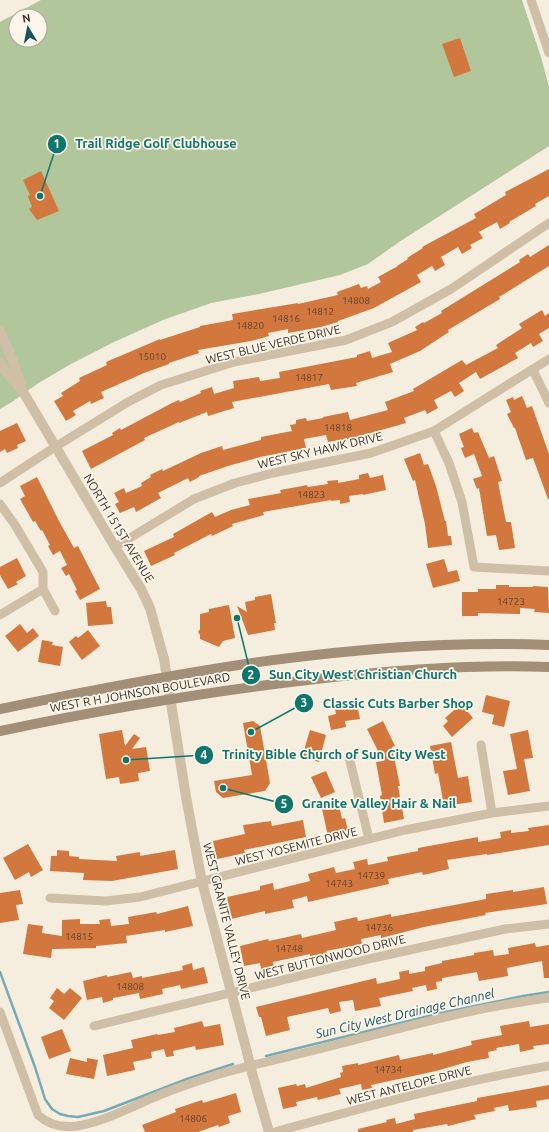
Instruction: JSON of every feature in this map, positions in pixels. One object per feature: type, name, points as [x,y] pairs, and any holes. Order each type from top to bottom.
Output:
[{"type":"main road","name":"WEST R H JOHNSON BOULEVARD","points":[[0,709],[230,666],[365,650],[486,644],[549,645]]},
{"type":"main road","name":"WEST R H JOHNSON BOULEVARD","points":[[0,731],[169,694],[384,671],[442,667],[549,667]]},
{"type":"street","points":[[531,0],[549,53]]},
{"type":"street","name":"WEST BLUE VERDE DRIVE","points":[[0,483],[55,446],[128,402],[160,385],[234,362],[346,340],[392,322],[451,289],[549,223]]},
{"type":"street","name":"NORTH 151ST AVENUE","points":[[0,331],[13,361],[22,390]]},
{"type":"street","name":"WEST SKY HAWK DRIVE","points":[[115,547],[194,499],[235,483],[273,473],[371,453],[434,431],[549,360]]},
{"type":"street","name":"NORTH 151ST AVENUE","points":[[0,362],[5,371],[22,390],[115,547],[142,588],[150,608],[164,659],[169,694]]},
{"type":"street","points":[[534,370],[549,403]]},
{"type":"street","points":[[434,431],[449,463],[462,502],[474,567],[549,571]]},
{"type":"street","points":[[0,504],[15,525],[43,572],[43,589],[55,611]]},
{"type":"street","points":[[0,615],[43,589]]},
{"type":"street","name":"WEST GRANITE VALLEY DRIVE","points":[[169,694],[202,882],[269,1132]]},
{"type":"street","points":[[481,745],[492,813]]},
{"type":"street","points":[[349,757],[369,839]]},
{"type":"street","name":"WEST YOSEMITE DRIVE","points":[[50,898],[106,900],[140,896],[202,882],[405,830],[492,813],[549,806]]},
{"type":"street","name":"WEST BUTTONWOOD DRIVE","points":[[94,1026],[231,994],[373,958],[498,930],[549,924]]},
{"type":"street","points":[[0,1012],[38,1115],[52,1124],[68,1126],[88,1124],[125,1111],[162,1094],[216,1075],[396,1029],[496,1006],[549,998]]},
{"type":"street","name":"WEST ANTELOPE DRIVE","points":[[276,1132],[386,1101],[506,1073],[549,1066]]},
{"type":"green space","points":[[41,0],[522,0],[541,57],[549,87],[549,146],[399,242],[368,264],[340,275],[259,294],[211,303],[163,320],[114,342],[71,364],[37,384],[0,409],[0,22],[8,18],[8,48],[48,48],[48,8],[26,8]]},
{"type":"building","points":[[460,38],[471,71],[454,77],[442,44]]},
{"type":"building","points":[[549,169],[549,196],[500,229],[497,222],[479,232],[483,238],[470,245],[472,248],[462,254],[458,247],[441,257],[445,265],[435,271],[432,266],[417,275],[421,282],[374,308],[321,327],[288,333],[288,329],[268,333],[269,336],[251,341],[198,350],[199,353],[169,363],[101,392],[104,398],[91,404],[90,401],[73,411],[76,415],[66,421],[54,401],[63,396],[61,393],[80,381],[79,378],[107,365],[106,362],[160,339],[200,326],[233,320],[232,314],[298,304],[338,295],[337,292],[359,284],[361,288],[367,286],[368,289],[381,282],[378,277],[398,266],[408,259],[407,258],[423,248],[422,247],[476,218],[474,214],[506,195],[505,192]]},
{"type":"building","points":[[41,171],[59,211],[37,220],[29,209],[32,207],[28,196],[30,195],[23,180]]},
{"type":"building","points":[[549,245],[549,266],[499,297],[500,299],[448,330],[449,332],[420,351],[390,364],[393,372],[356,383],[357,386],[331,390],[329,384],[232,402],[234,408],[208,416],[207,412],[179,422],[144,438],[145,440],[91,469],[82,451],[113,435],[112,433],[120,428],[121,430],[172,403],[179,400],[180,402],[201,393],[200,391],[212,387],[214,394],[234,388],[233,381],[259,377],[260,381],[280,378],[279,372],[357,357],[357,355],[370,351],[372,358],[392,352],[388,343],[417,330],[415,327],[442,313],[441,311],[520,262],[519,260],[528,254],[530,257]]},
{"type":"building","points":[[542,310],[545,316],[549,313],[549,328],[539,334],[543,341],[533,347],[531,343],[515,353],[518,358],[480,379],[476,372],[459,383],[464,391],[455,397],[451,391],[434,400],[438,408],[427,414],[425,410],[404,418],[406,423],[353,438],[328,442],[326,435],[304,439],[306,448],[260,457],[228,466],[199,476],[190,482],[188,478],[158,493],[161,498],[136,512],[134,507],[120,513],[115,504],[119,502],[114,493],[124,488],[126,493],[142,486],[141,483],[151,477],[150,475],[162,469],[163,471],[201,453],[222,446],[223,450],[261,440],[261,437],[292,431],[290,425],[296,424],[296,420],[306,418],[307,421],[348,412],[350,420],[388,410],[385,402],[414,391],[413,389],[462,360],[466,365],[498,348],[496,345],[522,328],[519,324]]},
{"type":"building","points":[[522,396],[527,408],[532,406],[549,454],[549,499],[533,458],[526,460],[515,428],[507,414],[511,412],[506,400],[513,397],[514,400]]},
{"type":"building","points":[[17,423],[26,441],[17,445],[18,448],[7,453],[5,449],[0,452],[0,431]]},
{"type":"building","points":[[472,428],[474,433],[478,432],[489,458],[494,456],[502,481],[498,482],[506,522],[511,522],[515,548],[499,550],[496,535],[487,536],[479,488],[477,489],[473,479],[482,476],[474,454],[465,458],[461,448],[464,447],[459,434]]},
{"type":"building","points":[[420,453],[424,465],[428,464],[436,486],[446,521],[448,536],[451,536],[452,545],[428,548],[425,524],[415,480],[413,481],[404,459]]},
{"type":"building","points":[[368,473],[370,478],[383,475],[386,490],[363,495],[349,496],[350,502],[340,504],[340,500],[331,500],[263,512],[264,515],[232,524],[233,526],[212,536],[211,534],[174,553],[175,555],[151,566],[144,551],[174,537],[173,534],[212,512],[215,517],[231,510],[250,505],[248,499],[281,493],[280,490],[307,485],[308,487],[328,484],[327,481],[338,480],[338,483],[359,479],[359,475]]},
{"type":"building","points":[[37,477],[74,548],[78,546],[100,589],[80,600],[69,574],[66,576],[61,568],[67,565],[60,551],[53,555],[48,546],[50,545],[42,530],[41,531],[35,521],[33,522],[20,499],[25,496],[20,486]]},
{"type":"building","points":[[17,558],[26,576],[16,582],[18,584],[8,589],[0,575],[0,567]]},
{"type":"building","points":[[444,559],[448,572],[457,570],[460,581],[433,588],[426,564]]},
{"type":"building","points":[[496,585],[509,585],[509,587],[548,587],[549,613],[534,612],[535,609],[520,608],[520,614],[478,613],[478,616],[462,616],[462,592],[478,592],[478,589],[496,589]]},
{"type":"building","points":[[271,594],[276,623],[274,623],[275,630],[248,635],[237,606],[247,612],[245,602],[255,600],[255,597]]},
{"type":"building","points":[[106,601],[107,607],[111,607],[113,624],[88,626],[86,603]]},
{"type":"building","points":[[229,605],[235,638],[223,641],[219,647],[200,639],[198,632],[200,629],[200,614],[209,612],[209,609]]},
{"type":"building","points":[[20,624],[27,633],[33,628],[39,636],[18,652],[5,636]]},
{"type":"building","points":[[88,630],[100,646],[82,660],[69,642],[76,636],[78,638]]},
{"type":"building","points":[[42,640],[53,642],[52,645],[63,647],[60,666],[38,662]]},
{"type":"building","points":[[486,695],[510,701],[504,727],[492,724],[494,715],[482,712]]},
{"type":"building","points":[[356,699],[360,719],[345,721],[346,727],[331,730],[328,716],[336,714],[334,703]]},
{"type":"building","points":[[461,704],[473,718],[452,737],[443,726],[448,721],[445,718]]},
{"type":"building","points":[[253,721],[260,726],[270,783],[265,791],[223,798],[216,792],[214,781],[252,775],[243,723]]},
{"type":"building","points":[[383,721],[395,746],[392,747],[400,786],[398,786],[404,819],[384,823],[380,796],[382,795],[376,762],[383,761],[367,729]]},
{"type":"building","points":[[122,730],[125,746],[134,734],[140,738],[132,749],[146,747],[150,771],[138,773],[139,781],[120,784],[119,777],[106,779],[99,734]]},
{"type":"building","points":[[310,730],[326,735],[319,762],[302,757]]},
{"type":"building","points":[[528,730],[533,758],[524,759],[530,791],[508,795],[503,771],[517,769],[510,734]]},
{"type":"building","points":[[451,742],[458,778],[468,776],[472,802],[444,806],[438,773],[435,774],[430,746]]},
{"type":"building","points":[[326,771],[335,792],[321,798],[311,777]]},
{"type":"building","points":[[339,805],[342,819],[345,818],[348,831],[328,836],[322,809]]},
{"type":"building","points":[[303,820],[306,837],[244,850],[245,853],[217,859],[213,841],[245,834],[243,825],[271,821],[272,826]]},
{"type":"building","points":[[549,825],[549,845],[447,860],[449,869],[423,875],[422,872],[388,879],[389,884],[308,902],[307,896],[292,900],[294,908],[265,914],[265,911],[231,919],[227,897],[260,890],[260,886],[273,883],[274,890],[310,881],[308,874],[334,867],[336,873],[355,869],[353,862],[367,859],[368,865],[388,861],[387,857],[418,851],[418,848],[478,837],[478,842],[501,838],[500,832],[511,830],[511,833],[529,831],[528,828]]},
{"type":"building","points":[[28,844],[43,870],[31,877],[29,872],[15,880],[3,858]]},
{"type":"building","points":[[57,850],[69,851],[69,856],[79,857],[79,859],[117,861],[116,856],[140,852],[140,856],[175,850],[178,869],[112,881],[83,880],[84,873],[50,871],[51,856],[57,856]]},
{"type":"building","points":[[544,887],[547,904],[485,913],[486,915],[424,927],[381,938],[381,935],[361,939],[362,944],[326,951],[327,953],[310,957],[310,954],[273,962],[274,966],[261,969],[260,963],[244,966],[240,946],[268,939],[269,941],[301,934],[302,938],[336,930],[334,922],[357,917],[358,921],[391,914],[391,917],[486,899],[486,894],[513,890],[513,892]]},
{"type":"building","points":[[20,890],[23,904],[16,905],[19,920],[0,923],[0,893]]},
{"type":"building","points":[[188,906],[193,926],[165,932],[165,930],[126,936],[127,943],[96,946],[96,948],[52,949],[51,958],[23,954],[28,924],[43,926],[42,933],[62,936],[62,920],[80,919],[80,924],[100,924],[99,920],[110,919],[111,926],[129,924],[128,917],[156,912],[157,914]]},
{"type":"building","points":[[535,943],[536,947],[549,945],[549,978],[544,978],[542,961],[507,968],[508,976],[479,981],[477,972],[442,978],[442,981],[436,982],[437,989],[427,991],[426,985],[412,988],[413,991],[379,998],[381,1006],[355,1011],[353,1000],[339,1002],[341,1011],[330,1014],[328,1008],[287,1017],[290,1030],[266,1036],[261,1017],[259,1017],[256,1007],[376,978],[377,984],[400,979],[399,972],[409,970],[409,974],[425,971],[425,967],[442,963],[442,961],[474,955],[474,953],[493,950],[494,956],[509,954],[508,948]]},
{"type":"building","points":[[192,963],[193,970],[204,967],[208,983],[181,989],[180,985],[162,989],[163,994],[140,999],[139,993],[113,998],[113,1000],[103,1003],[102,997],[87,1000],[83,981],[107,975],[107,977],[131,972],[133,978],[142,976],[142,978],[183,970],[182,966]]},
{"type":"building","points":[[57,988],[64,994],[70,988],[82,998],[64,1020],[49,1008],[54,1001],[50,998]]},
{"type":"building","points":[[202,1021],[204,1027],[220,1024],[224,1045],[196,1050],[195,1046],[173,1051],[174,1056],[166,1057],[164,1049],[151,1052],[152,1058],[133,1062],[135,1070],[107,1076],[103,1055],[133,1048],[131,1040],[157,1034],[175,1032],[174,1028]]},
{"type":"building","points":[[529,1021],[530,1027],[549,1024],[549,1044],[533,1046],[534,1049],[520,1052],[519,1044],[496,1048],[497,1050],[488,1052],[489,1058],[371,1085],[372,1088],[362,1090],[361,1084],[339,1089],[341,1094],[318,1100],[317,1097],[296,1102],[297,1106],[283,1109],[278,1088],[296,1084],[297,1086],[305,1084],[306,1088],[341,1077],[340,1073],[343,1072],[342,1066],[358,1063],[358,1065],[399,1055],[400,1060],[433,1053],[433,1055],[472,1045],[471,1041],[502,1035],[500,1026]]},
{"type":"building","points":[[62,1029],[71,1051],[49,1059],[41,1037]]},
{"type":"building","points":[[70,1058],[87,1062],[87,1058],[98,1060],[94,1079],[66,1074]]},
{"type":"building","points":[[549,1085],[549,1099],[536,1101],[537,1107],[509,1111],[508,1105],[494,1108],[495,1111],[474,1115],[476,1119],[448,1126],[447,1124],[413,1130],[413,1132],[358,1132],[358,1129],[387,1122],[386,1120],[395,1118],[396,1124],[415,1119],[414,1114],[477,1101],[477,1098]]},
{"type":"building","points":[[236,1093],[241,1112],[228,1116],[230,1123],[219,1127],[218,1125],[198,1132],[145,1132],[142,1125],[176,1112],[175,1109],[202,1100],[203,1103]]},
{"type":"waterway","name":"Sun City West Drainage Channel","points":[[0,972],[35,1067],[45,1099],[52,1109],[60,1114],[78,1117],[104,1111],[187,1079],[233,1064]]},
{"type":"waterway","name":"Sun City West Drainage Channel","points":[[266,1056],[441,1013],[549,992]]},
{"type":"place","name":"Trail Ridge Golf Clubhouse","points":[[40,196]]},
{"type":"place","name":"Sun City West Christian Church","points":[[237,618]]},
{"type":"place","name":"Classic Cuts Barber Shop","points":[[251,732]]},
{"type":"place","name":"Trinity Bible Church of Sun City West","points":[[126,760]]},
{"type":"place","name":"Granite Valley Hair & Nail","points":[[223,788]]}]
